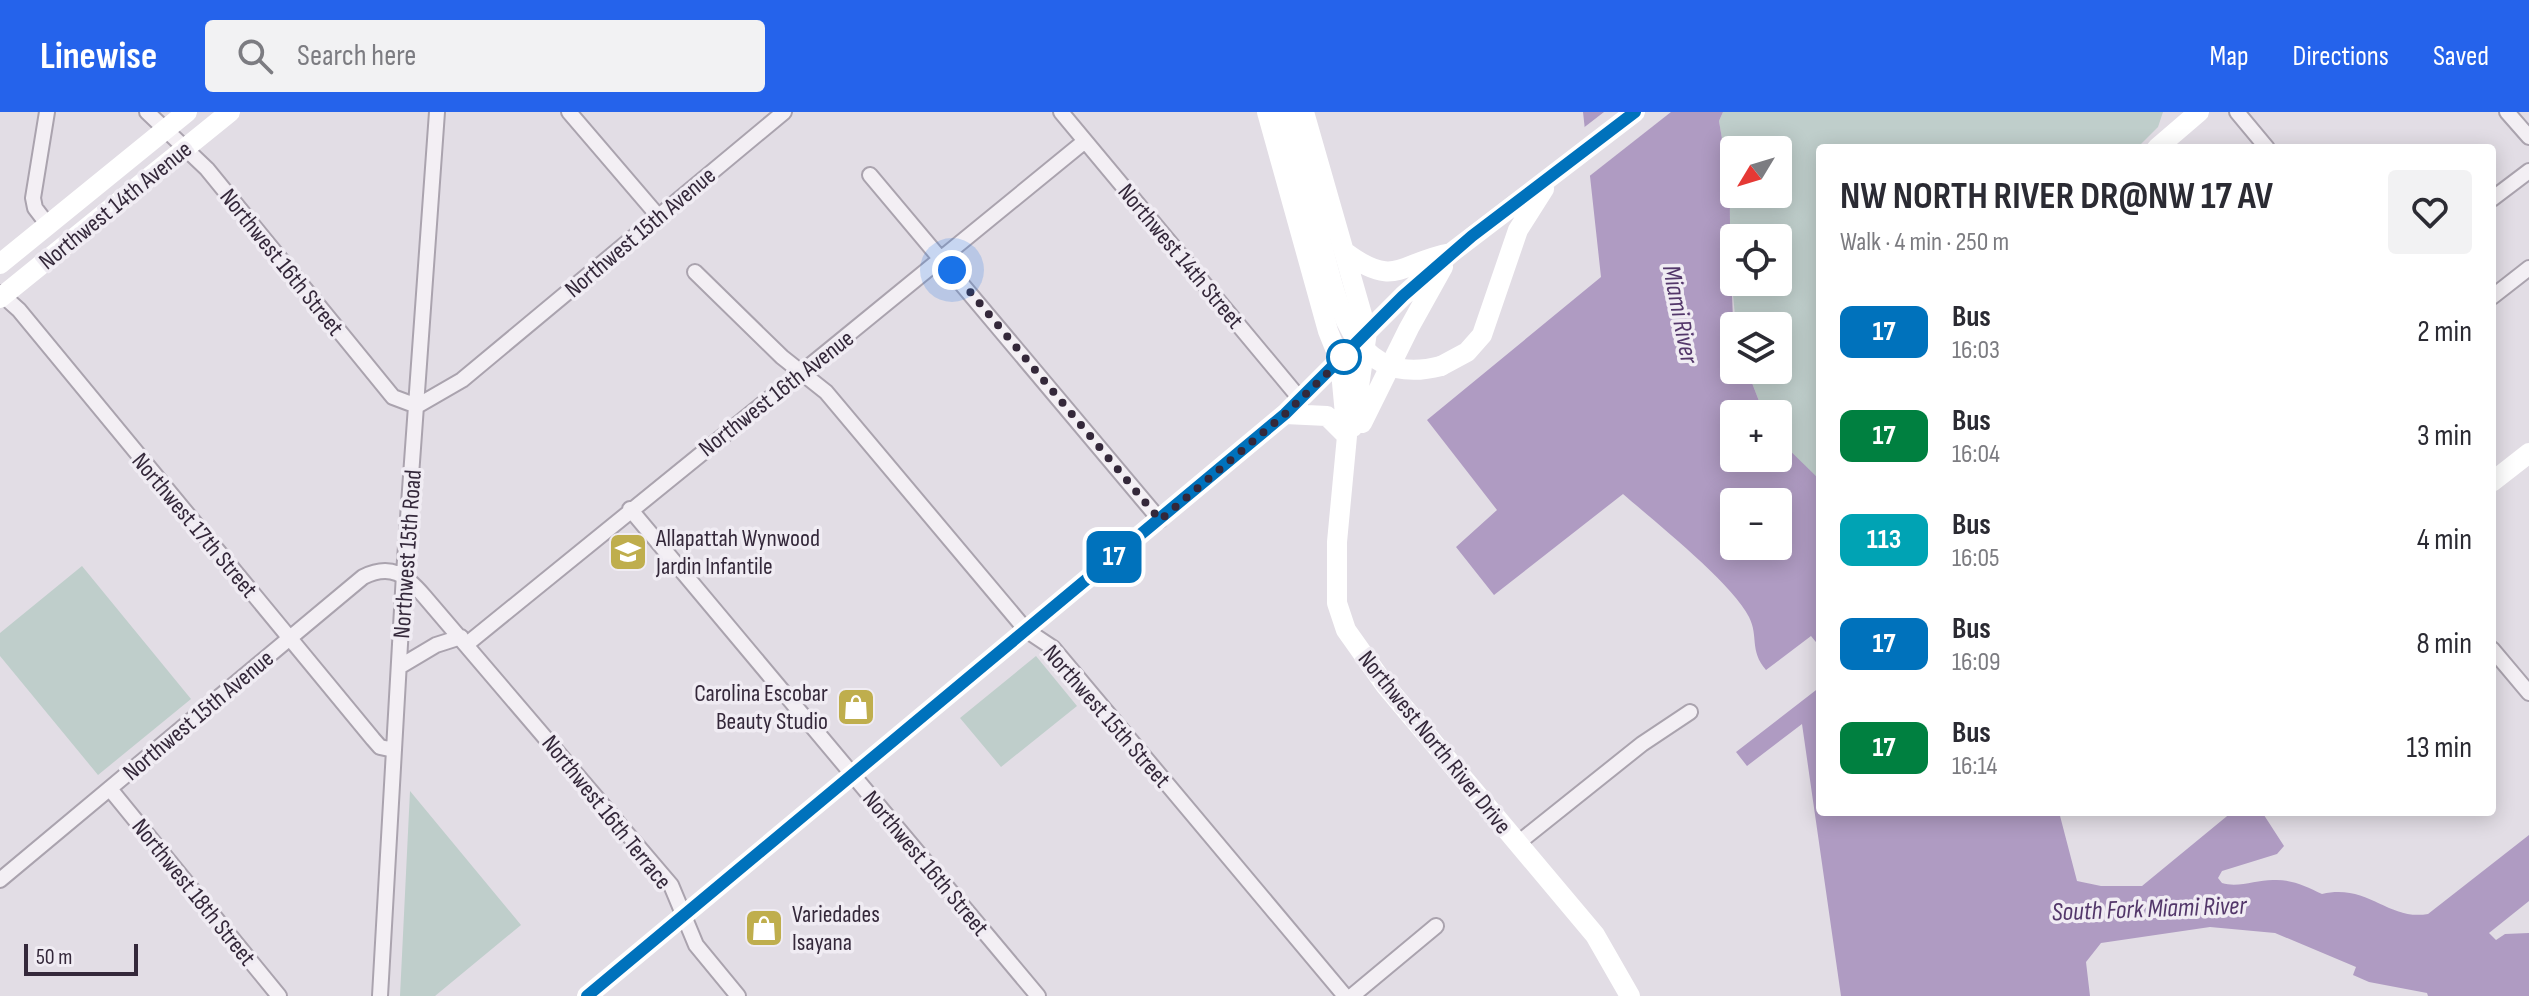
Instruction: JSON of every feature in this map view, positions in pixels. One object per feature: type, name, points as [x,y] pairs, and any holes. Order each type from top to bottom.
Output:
[{"type":"main road","name":"Northwest 14th Avenue","points":[[0,264],[187,112]]},
{"type":"main road","name":"Northwest 14th Avenue","points":[[1,295],[230,112]]},
{"type":"main road","name":"Northwest North River Drive","points":[[1267,112],[1328,331],[1340,361],[1347,445]]},
{"type":"main road","points":[[1284,112],[1347,325],[1359,345],[1377,360],[1394,367],[1418,370],[1441,366],[1467,352],[1482,335],[1518,230],[1538,196],[1558,172]]},
{"type":"main road","name":"Northwest North River Drive","points":[[1304,112],[1367,332],[1360,396],[1347,445],[1337,542],[1340,617],[1353,642],[1385,685],[1606,950],[1630,996]]},
{"type":"main road","points":[[587,996],[1285,414],[1451,253],[1635,112]]},
{"type":"main road","points":[[2159,144],[2176,112]]},
{"type":"main road","points":[[2162,144],[2199,112]]},
{"type":"main road","points":[[1345,252],[1369,268],[1389,274],[1421,259],[1451,253]]},
{"type":"main road","points":[[1285,414],[1327,416],[1347,445],[1451,253]]},
{"type":"main road","points":[[2496,479],[2529,453]]},
{"type":"street","points":[[47,112],[33,198],[35,208],[48,225]]},
{"type":"street","name":"Northwest 16th Street","points":[[147,112],[207,169],[393,397],[417,406]]},
{"type":"street","name":"Northwest 15th Road","points":[[380,996],[404,574],[437,112]]},
{"type":"street","points":[[569,112],[659,217]]},
{"type":"street","name":"Northwest 15th Avenue","points":[[417,406],[462,380],[784,112]]},
{"type":"street","name":"Northwest 14th Street","points":[[1061,112],[1301,400]]},
{"type":"street","points":[[2237,112],[2264,144]]},
{"type":"street","points":[[2507,112],[2529,137]]},
{"type":"street","name":"Northwest 16th Avenue","points":[[464,640],[803,373],[1085,141]]},
{"type":"street","points":[[2496,196],[2529,171]]},
{"type":"street","points":[[870,175],[1160,520]]},
{"type":"street","points":[[2496,294],[2529,268]]},
{"type":"street","name":"Northwest 15th Street","points":[[695,272],[826,392],[1026,630],[1053,648],[1345,996]]},
{"type":"street","name":"Northwest 17th Street","points":[[1,295],[380,747],[394,750]]},
{"type":"street","name":"Northwest 16th Street","points":[[630,509],[1038,996]]},
{"type":"street","name":"Northwest 15th Avenue","points":[[0,880],[363,577],[382,570],[404,574]]},
{"type":"street","name":"Northwest 16th Terrace","points":[[404,574],[464,640],[671,885],[696,945],[738,996]]},
{"type":"street","points":[[399,667],[436,645],[464,640]]},
{"type":"street","points":[[2496,654],[2529,693]]},
{"type":"street","points":[[1518,843],[1642,744],[1690,712]]},
{"type":"street","name":"Northwest 18th Street","points":[[110,789],[279,996]]},
{"type":"street","points":[[1352,996],[1436,926]]},
{"type":"shaded area","points":[[1723,112],[2163,112],[2158,127],[2141,144],[1816,144],[1816,476],[1792,455],[1792,400],[1759,400],[1752,384],[1792,384],[1792,312],[1735,312],[1733,296],[1792,296],[1792,224],[1730,224],[1730,208],[1792,208],[1792,136],[1722,136],[1719,121]]},
{"type":"shaded area","points":[[82,566],[191,699],[98,775],[0,656],[0,633]]},
{"type":"shaded area","points":[[1036,656],[1077,706],[1001,767],[960,718]]},
{"type":"shaded area","points":[[410,791],[521,925],[435,996],[400,996]]},
{"type":"water","name":"Miami River","points":[[1583,112],[1723,112],[1719,121],[1720,208],[1730,208],[1730,224],[1720,224],[1720,296],[1732,296],[1732,312],[1720,312],[1720,384],[1752,384],[1759,400],[1720,400],[1720,472],[1792,472],[1792,453],[1816,476],[1816,642],[1811,636],[1766,670],[1756,650],[1752,624],[1740,603],[1691,553],[1623,494],[1494,595],[1456,547],[1497,510],[1427,420],[1601,277]]},
{"type":"water","name":"South Fork Miami River","points":[[1816,690],[1816,816],[2060,816],[2077,881],[2101,886],[2142,886],[2227,816],[2265,816],[2284,846],[2277,854],[2222,871],[2218,878],[2222,883],[2286,881],[2322,894],[2352,893],[2401,912],[2428,914],[2529,835],[2529,901],[2489,933],[2496,940],[2505,934],[2529,933],[2529,996],[2428,996],[2427,993],[2369,982],[2353,975],[2356,967],[2275,933],[2210,927],[2101,943],[2086,962],[2090,996],[1841,996],[1802,724],[1747,766],[1736,752]]},
{"type":"pier","points":[[1604,112],[1671,112],[1587,178],[1582,129]]},
{"type":"bus line","name":"17","points":[[587,996],[1285,414],[1403,296],[1472,236],[1635,112]]},
{"type":"place","name":"Allapattah Wynwood Jardin Infantile","points":[[628,552]]},
{"type":"place","name":"Carolina Escobar Beauty Studio","points":[[856,707]]},
{"type":"place","name":"Variedades Isayana","points":[[764,928]]},
{"type":"route","points":[[952,270],[1160,520],[1285,414],[1344,357]]}]
